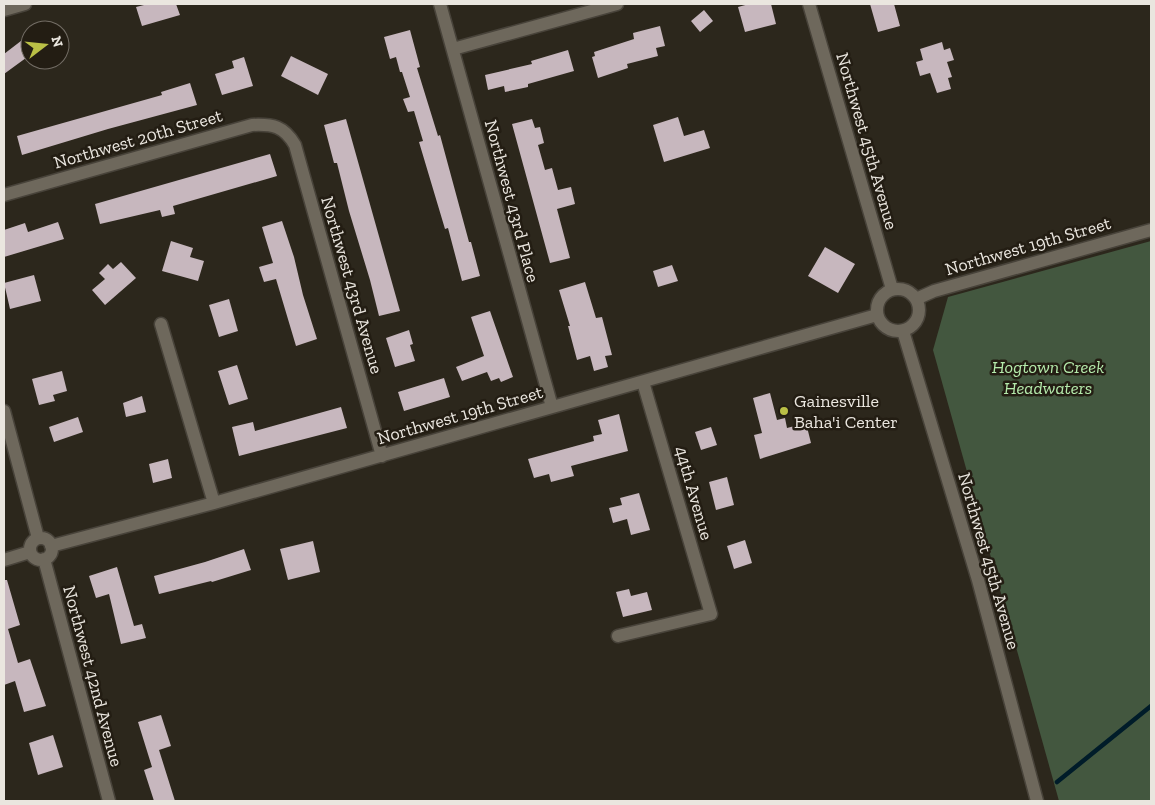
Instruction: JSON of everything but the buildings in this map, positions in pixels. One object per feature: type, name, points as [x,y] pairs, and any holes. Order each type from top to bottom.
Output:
[{"type":"street","points":[[4,10],[25,4]]},
{"type":"street","name":"Northwest 43rd Place","points":[[440,4],[552,407]]},
{"type":"street","points":[[453,49],[617,4]]},
{"type":"street","name":"Northwest 45th Avenue","points":[[809,4],[892,289]]},
{"type":"street","name":"Northwest 20th Street","points":[[4,195],[252,125],[267,124],[282,129]]},
{"type":"street","name":"Northwest 43rd Avenue","points":[[282,129],[290,136],[297,152],[382,456]]},
{"type":"street","name":"Northwest 19th Street","points":[[916,299],[934,291],[1151,230]]},
{"type":"street","points":[[900,288],[908,291],[916,299],[919,312],[911,327],[895,331],[880,323],[876,307],[884,292],[900,288]]},
{"type":"street","name":"Northwest 19th Street","points":[[51,546],[214,503],[877,315]]},
{"type":"street","points":[[160,324],[214,503]]},
{"type":"street","name":"Northwest 45th Avenue","points":[[903,330],[978,580],[1037,801]]},
{"type":"street","name":"44th Avenue","points":[[618,636],[711,614],[643,382]]},
{"type":"street","points":[[4,411],[38,538]]},
{"type":"street","points":[[38,538],[46,539],[51,546],[50,554],[44,559],[36,558],[30,552],[31,543],[38,538]]},
{"type":"street","points":[[4,560],[30,552]]},
{"type":"street","name":"Northwest 42nd Avenue","points":[[44,559],[110,801]]},
{"type":"green space","name":"Hogtown Creek Headwaters","points":[[1151,241],[1151,801],[1059,801],[933,350],[948,297]]},
{"type":"waterway","points":[[1057,782],[1151,706]]},
{"type":"place","name":"Gainesville Baha'i Center","points":[[784,411]]}]
